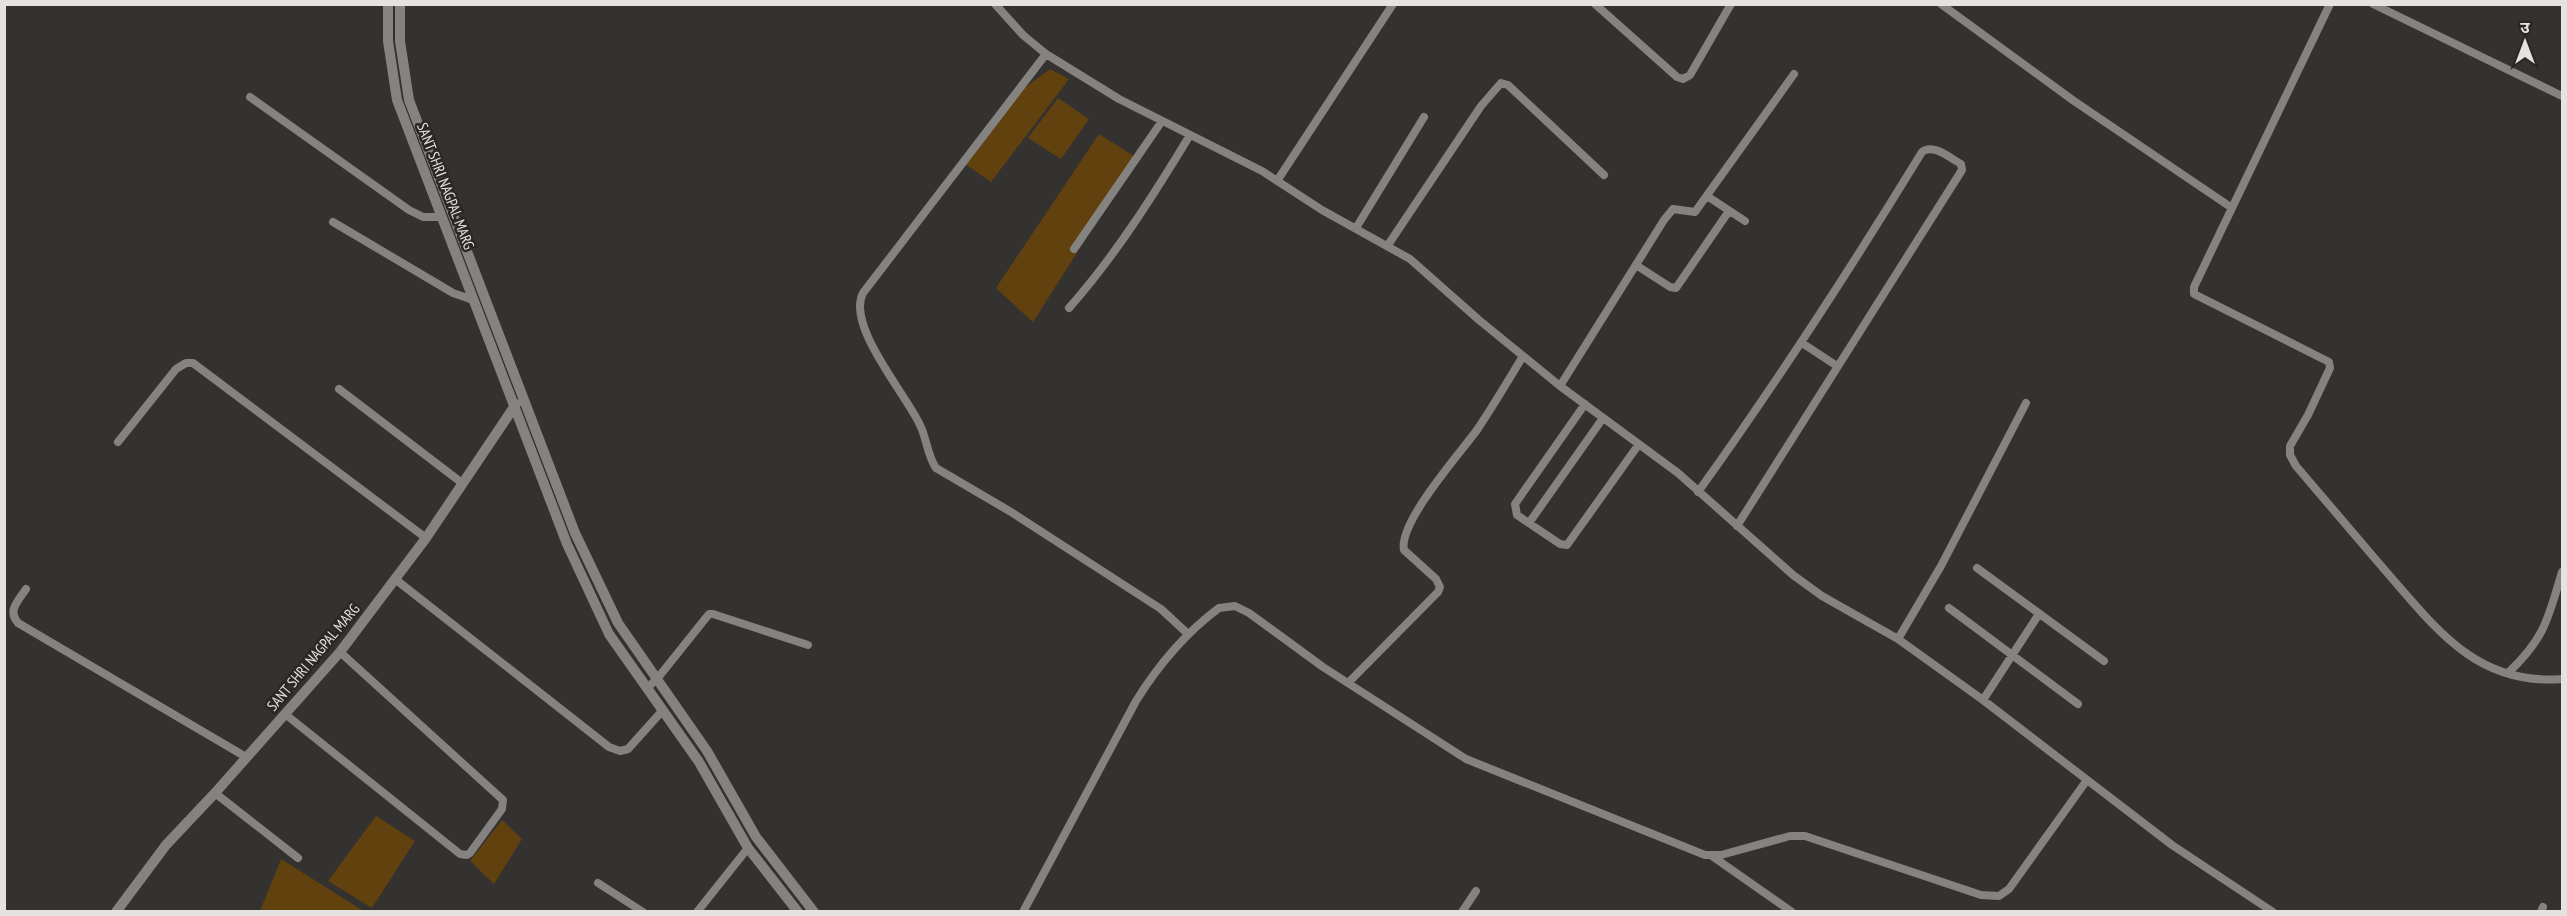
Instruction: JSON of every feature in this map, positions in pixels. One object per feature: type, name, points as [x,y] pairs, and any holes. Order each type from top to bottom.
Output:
[{"type":"main road","name":"SANT SHRI NAGPAL MARG","points":[[388,4],[388,41],[397,100],[567,544],[609,634],[699,762],[748,848],[798,912]]},
{"type":"main road","name":"SANT SHRI NAGPAL MARG","points":[[400,4],[400,41],[409,100],[575,533],[618,623],[707,751],[756,837],[814,912]]},
{"type":"main road","name":"SANT SHRI NAGPAL MARG","points":[[116,912],[166,845],[340,652],[426,538],[523,396]]},
{"type":"street","points":[[995,4],[1023,35],[1046,54],[1119,99],[1277,180],[1322,210],[1388,245],[1421,267],[1479,320],[1560,386],[1678,473],[1806,585],[1898,639],[1983,700],[2172,845],[2273,912]]},
{"type":"street","points":[[1277,180],[1393,4]]},
{"type":"street","points":[[1594,4],[1677,77],[1683,79],[1690,75],[1731,4]]},
{"type":"street","points":[[1941,4],[2074,101],[2232,208]]},
{"type":"street","points":[[2330,4],[2194,287],[2195,295],[2303,351],[2328,361],[2331,366],[2308,415],[2290,446],[2292,459],[2427,621],[2468,654],[2508,673],[2535,680],[2562,679]]},
{"type":"street","points":[[2373,4],[2562,96]]},
{"type":"street","points":[[1046,54],[863,293],[860,303],[861,312],[873,345],[920,425],[930,460],[936,468],[1011,512],[1161,609],[1188,633]]},
{"type":"street","points":[[1560,386],[1671,211],[1678,209],[1689,213],[1695,212],[1794,74]]},
{"type":"street","points":[[1388,245],[1481,106],[1501,83],[1508,85],[1604,175]]},
{"type":"street","points":[[250,97],[409,210],[423,217],[441,217]]},
{"type":"street","points":[[1356,228],[1424,117]]},
{"type":"street","points":[[1074,249],[1162,121]]},
{"type":"street","points":[[1069,308],[1117,247],[1156,191],[1190,135]]},
{"type":"street","points":[[1698,492],[1802,343],[1922,152],[1932,149],[1961,164],[1962,170],[1737,526]]},
{"type":"street","points":[[1707,196],[1745,222]]},
{"type":"street","points":[[1635,265],[1670,287],[1676,288],[1729,211]]},
{"type":"street","points":[[333,222],[453,294],[473,300]]},
{"type":"street","points":[[1802,343],[1837,366]]},
{"type":"street","points":[[1348,683],[1438,592],[1440,587],[1436,579],[1404,550],[1405,537],[1437,480],[1477,430],[1523,356]]},
{"type":"street","points":[[118,442],[176,369],[186,363],[193,363],[426,538]]},
{"type":"street","points":[[339,389],[462,483]]},
{"type":"street","points":[[1898,639],[1941,566],[2026,403]]},
{"type":"street","points":[[1585,404],[1515,504],[1517,515],[1560,544],[1567,545],[1639,444]]},
{"type":"street","points":[[1528,523],[1603,418]]},
{"type":"street","points":[[1977,568],[2104,660]]},
{"type":"street","points":[[2508,673],[2528,654],[2540,637],[2562,572]]},
{"type":"street","points":[[395,579],[609,747],[620,751],[628,749],[663,710]]},
{"type":"street","points":[[26,589],[13,611],[13,617],[18,623],[246,757]]},
{"type":"street","points":[[1023,912],[1136,701],[1155,672],[1188,633],[1219,608],[1235,606],[1250,613],[1449,751],[1699,853],[1721,855],[1790,836],[1805,836],[1981,896],[1999,896],[2009,889],[2087,780]]},
{"type":"street","points":[[1949,608],[2078,704]]},
{"type":"street","points":[[647,687],[657,679],[709,614],[808,645]]},
{"type":"street","points":[[1983,700],[2039,614]]},
{"type":"street","points":[[285,714],[460,854],[470,853],[504,806],[503,800],[340,652]]},
{"type":"street","points":[[215,793],[298,858]]},
{"type":"street","points":[[696,912],[748,848]]},
{"type":"street","points":[[1710,855],[1792,912]]},
{"type":"street","points":[[598,883],[643,912]]},
{"type":"street","points":[[1461,912],[1476,891]]},
{"type":"shaded area","points":[[1050,69],[1069,79],[991,182],[965,164],[1023,89]]},
{"type":"shaded area","points":[[1058,98],[1089,119],[1061,159],[1028,138]]},
{"type":"shaded area","points":[[1099,134],[1137,158],[1033,322],[996,288]]},
{"type":"shaded area","points":[[376,816],[415,841],[372,908],[328,881]]},
{"type":"shaded area","points":[[502,820],[522,839],[494,884],[470,861]]},
{"type":"shaded area","points":[[281,859],[362,910],[362,911],[260,911]]}]
